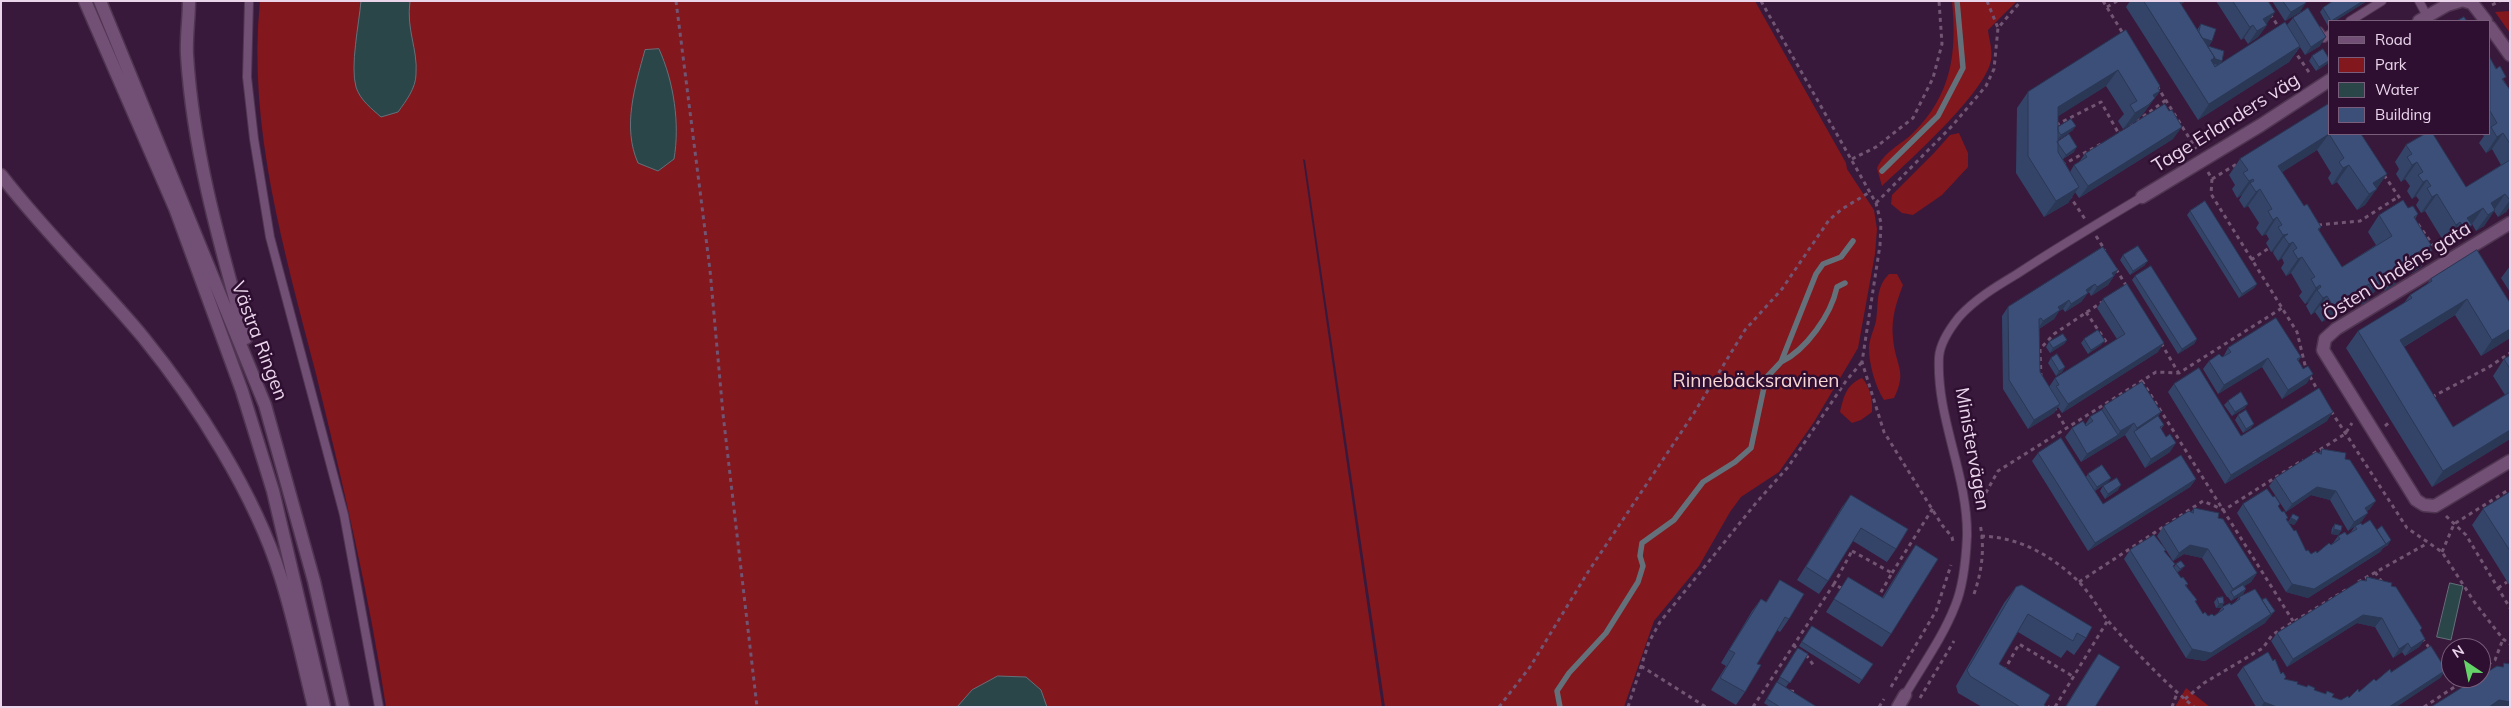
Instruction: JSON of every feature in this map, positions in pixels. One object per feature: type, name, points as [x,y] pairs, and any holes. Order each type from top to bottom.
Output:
[{"type":"main road","name":"Västra Ringen","points":[[85,1],[175,208],[242,391],[273,491],[324,707]]},
{"type":"main road","name":"Västra Ringen","points":[[100,1],[265,405],[314,582],[343,707]]},
{"type":"main road","points":[[189,1],[187,54],[200,157],[212,219],[265,405]]},
{"type":"main road","points":[[2423,19],[2446,5],[2460,1]]},
{"type":"main road","points":[[2465,1],[2472,3],[2485,20]]},
{"type":"main road","points":[[2491,28],[2510,55]]},
{"type":"main road","name":"Tage Erlanders väg","points":[[2142,197],[2324,83]]},
{"type":"main road","points":[[1,175],[24,205],[142,337],[175,378],[226,460],[255,513],[280,574],[314,707]]},
{"type":"main road","name":"Östen Undéns gata","points":[[2510,223],[2336,329],[2325,339],[2323,350],[2416,500],[2424,505],[2435,506],[2510,461]]},
{"type":"main road","name":"Ministervägen","points":[[1898,707],[1905,695]]},
{"type":"lane","points":[[249,1],[247,77],[254,139],[270,237],[344,515],[378,707]]},
{"type":"lane","points":[[2352,20],[2382,1]]},
{"type":"lane","points":[[2419,1],[2423,19]]},
{"type":"lane","points":[[2315,23],[2324,38],[2328,35]]},
{"type":"lane","name":"Ministervägen","points":[[1905,695],[1955,606],[1962,582],[1967,536],[1961,480],[1945,423],[1939,355],[1948,333],[1960,316],[1977,300],[2142,197]]},
{"type":"path","points":[[676,1],[708,251],[723,414],[757,707]]},
{"type":"path","points":[[1761,1],[1876,203],[1881,223],[1880,245],[1862,362],[1884,432],[1942,525],[1952,537],[1954,548]]},
{"type":"path","points":[[1852,159],[1876,147],[1913,118],[1933,78],[1942,44],[1939,1]]},
{"type":"path","points":[[1876,203],[1940,138],[1986,86],[1994,69],[1998,28],[1987,1]]},
{"type":"path","points":[[1998,28],[2021,1]]},
{"type":"path","points":[[2103,1],[2126,38]]},
{"type":"path","points":[[2107,7],[2116,1]]},
{"type":"path","points":[[2267,9],[2282,32]]},
{"type":"path","points":[[2292,47],[2324,83]]},
{"type":"path","points":[[2156,84],[2212,179],[2211,194],[2298,332],[2306,369],[2319,392]]},
{"type":"path","points":[[2053,170],[2119,134],[2166,100]]},
{"type":"path","points":[[2051,131],[2054,125],[2101,102],[2119,134]]},
{"type":"path","points":[[2212,179],[2246,159]]},
{"type":"path","points":[[2383,173],[2408,211]]},
{"type":"path","points":[[2064,187],[2091,228]]},
{"type":"path","points":[[1499,707],[1530,667],[1588,572],[1694,413],[1745,330],[1782,289],[1829,220],[1842,209],[1870,192]]},
{"type":"path","points":[[2308,226],[2360,221],[2398,197]]},
{"type":"path","points":[[2414,219],[2445,262]]},
{"type":"path","points":[[2088,241],[2103,231]]},
{"type":"path","points":[[2096,236],[2106,252]]},
{"type":"path","points":[[2251,260],[2269,248]]},
{"type":"path","points":[[2111,261],[2131,294]]},
{"type":"path","points":[[2118,291],[2126,286]]},
{"type":"path","points":[[2041,384],[2040,349],[2054,334],[2110,296]]},
{"type":"path","points":[[1975,499],[1977,508],[1998,470],[2156,372],[2179,372],[2282,308]]},
{"type":"path","points":[[2086,312],[2107,344]]},
{"type":"path","points":[[2160,341],[2179,372]]},
{"type":"path","points":[[2426,400],[2489,367],[2510,353]]},
{"type":"path","points":[[1628,707],[1649,642],[1660,622],[1756,503],[1788,467],[1846,381],[1862,362]]},
{"type":"path","points":[[2142,381],[2293,621]]},
{"type":"path","points":[[2050,399],[2066,428]]},
{"type":"path","points":[[2328,406],[2392,508],[2407,528],[2442,552],[2502,639],[2510,644]]},
{"type":"path","points":[[2224,510],[2345,434],[2360,411]]},
{"type":"path","points":[[2442,552],[2454,524],[2510,489]]},
{"type":"path","points":[[2079,582],[2203,501],[2224,510]]},
{"type":"path","points":[[1834,584],[1873,606],[1933,508]]},
{"type":"path","points":[[1973,597],[1982,567],[1983,536],[1979,518]]},
{"type":"path","points":[[2454,524],[2466,535],[2510,608]]},
{"type":"path","points":[[1952,537],[1983,536],[2018,541],[2044,554],[2079,582],[2108,620],[2177,694],[2194,707]]},
{"type":"path","points":[[2185,699],[2204,683],[2263,648],[2272,635],[2293,621],[2428,543]]},
{"type":"path","points":[[1753,707],[1834,584],[1852,551],[1892,573]]},
{"type":"path","points":[[1879,707],[1936,611],[1951,563]]},
{"type":"path","points":[[2375,572],[2387,588]]},
{"type":"path","points":[[2498,588],[2507,582]]},
{"type":"path","points":[[2055,707],[2108,620]]},
{"type":"path","points":[[1918,703],[1958,634]]},
{"type":"path","points":[[2421,637],[2433,653]]},
{"type":"path","points":[[2491,663],[2496,660],[2502,639]]},
{"type":"path","points":[[2000,677],[2019,644],[2074,677]]},
{"type":"path","points":[[1793,645],[1807,656],[1814,666]]},
{"type":"path","points":[[1641,666],[1706,707]]},
{"type":"path","points":[[1770,680],[1778,685]]},
{"type":"path","points":[[2424,707],[2453,688]]},
{"type":"path","points":[[1787,691],[1797,692]]},
{"type":"path","points":[[2172,707],[2177,694]]},
{"type":"path","points":[[2033,697],[2049,707]]},
{"type":"green space","name":"Rinnebäcksravinen","points":[[260,1],[1755,1],[1846,163],[1847,169],[1874,210],[1877,229],[1875,254],[1858,348],[1814,422],[1779,472],[1741,497],[1730,512],[1699,566],[1654,621],[1624,707],[1385,707],[1305,160],[1303,159],[1382,707],[386,707],[355,539],[281,236],[272,189],[259,95],[257,48]]},
{"type":"green space","points":[[1952,1],[2017,1],[1988,30],[1991,60],[1986,74],[1976,90],[1944,126],[1882,186],[1877,168],[1880,162],[1888,153],[1912,134],[1925,119],[1936,104],[1944,88],[1952,56]]},
{"type":"green space","points":[[2510,11],[2510,33],[2495,12]]},
{"type":"green space","points":[[1959,133],[1968,153],[1968,167],[1942,195],[1913,215],[1902,213],[1891,204],[1892,195],[1950,135]]},
{"type":"green space","points":[[1889,274],[1897,274],[1903,285],[1893,318],[1894,347],[1900,368],[1900,381],[1894,398],[1884,400],[1873,375],[1869,348],[1876,321],[1878,296],[1881,285]]},
{"type":"green space","points":[[1862,378],[1870,394],[1872,412],[1861,420],[1852,423],[1840,412],[1844,396],[1849,388]]},
{"type":"green space","points":[[2186,688],[2210,707],[2175,707]]},
{"type":"water","points":[[361,1],[410,1],[409,11],[416,79],[410,94],[398,112],[381,117],[360,96],[354,78],[354,57]]},
{"type":"water","points":[[659,49],[672,89],[676,118],[676,146],[674,159],[658,171],[638,163],[633,149],[631,121],[634,92],[645,50]]},
{"type":"water","points":[[2450,583],[2463,586],[2451,638],[2437,637]]},
{"type":"water","points":[[998,676],[1026,677],[1041,690],[1047,707],[957,707],[972,690]]},
{"type":"building","points":[[2144,1],[2179,1],[2215,58],[2211,60],[2215,67],[2285,22],[2300,46],[2209,104]]},
{"type":"building","points":[[2233,1],[2268,1],[2275,12],[2263,19],[2267,25],[2257,31],[2253,25],[2250,27]]},
{"type":"building","points":[[2283,1],[2305,1],[2306,3],[2291,12]]},
{"type":"building","points":[[2333,1],[2363,1],[2333,20],[2330,20],[2323,8]]},
{"type":"building","points":[[2308,8],[2326,37],[2311,47],[2293,18]]},
{"type":"building","points":[[2201,24],[2216,29],[2212,41],[2202,38],[2199,32]]},
{"type":"building","points":[[2126,30],[2160,86],[2158,88],[2160,91],[2153,95],[2155,98],[2148,105],[2135,113],[2130,105],[2137,101],[2118,70],[2058,107],[2058,152],[2079,187],[2056,201],[2028,156],[2028,92]]},
{"type":"building","points":[[2208,46],[2224,51],[2222,61],[2213,58],[2215,58]]},
{"type":"building","points":[[2323,49],[2328,57],[2328,61],[2319,67],[2312,56]]},
{"type":"building","points":[[2491,60],[2496,69],[2500,66],[2506,77],[2502,79],[2510,90],[2510,144],[2503,133],[2497,137],[2491,127],[2497,123],[2491,113]]},
{"type":"building","points":[[2165,104],[2169,111],[2172,110],[2182,127],[2088,186],[2074,165],[2087,157],[2085,154]]},
{"type":"building","points":[[2328,104],[2328,135],[2278,166],[2304,206],[2307,204],[2321,227],[2318,229],[2342,267],[2392,236],[2379,215],[2403,200],[2408,208],[2413,206],[2418,214],[2414,217],[2431,245],[2429,246],[2432,251],[2423,256],[2420,251],[2402,262],[2406,268],[2396,274],[2393,269],[2377,279],[2380,284],[2372,289],[2369,284],[2333,306],[2327,296],[2323,298],[2317,290],[2321,287],[2320,285],[2316,288],[2311,279],[2315,277],[2302,257],[2298,259],[2293,251],[2297,248],[2293,242],[2289,244],[2284,237],[2288,234],[2283,235],[2278,227],[2282,225],[2277,217],[2273,220],[2268,211],[2272,209],[2260,189],[2256,192],[2250,183],[2254,181],[2253,179],[2249,181],[2243,173],[2248,170],[2240,159]]},
{"type":"building","points":[[2071,119],[2076,126],[2061,135],[2058,127]]},
{"type":"building","points":[[2069,134],[2077,147],[2066,155],[2057,142]]},
{"type":"building","points":[[2330,135],[2362,135],[2387,174],[2373,183],[2377,189],[2369,194],[2349,165],[2343,168],[2339,162],[2344,158]]},
{"type":"building","points":[[2423,135],[2434,135],[2466,187],[2510,160],[2510,200],[2505,194],[2491,203],[2495,210],[2488,215],[2483,208],[2467,218],[2472,225],[2465,229],[2460,222],[2456,225],[2437,194],[2432,197],[2427,188],[2431,186],[2427,180],[2423,182],[2418,175],[2423,172],[2417,162],[2412,165],[2407,157],[2412,154],[2406,145]]},
{"type":"building","points":[[2205,201],[2257,284],[2242,294],[2190,211]]},
{"type":"building","points":[[2138,246],[2148,261],[2133,271],[2123,255]]},
{"type":"building","points":[[2103,247],[2118,270],[2112,273],[2114,276],[2097,287],[2095,284],[2090,287],[2086,290],[2088,293],[2071,304],[2069,300],[2058,307],[2060,310],[2043,321],[2041,318],[2039,319],[2040,372],[2060,404],[2034,420],[2009,380],[2008,307]]},
{"type":"building","points":[[2477,250],[2510,303],[2510,329],[2492,340],[2467,299],[2400,340],[2453,427],[2510,392],[2510,430],[2443,471],[2358,331],[2412,298],[2410,295],[2432,281],[2431,279]]},
{"type":"building","points":[[2151,266],[2197,339],[2182,349],[2135,276]]},
{"type":"building","points":[[2127,284],[2164,343],[2068,404],[2056,386],[2059,385],[2055,378],[2125,334],[2103,299]]},
{"type":"building","points":[[2276,318],[2301,357],[2297,359],[2303,369],[2308,366],[2313,374],[2288,390],[2268,358],[2224,385],[2209,361],[2219,354],[2222,357],[2228,354],[2231,352],[2228,348]]},
{"type":"building","points":[[2098,330],[2105,341],[2091,350],[2084,339]]},
{"type":"building","points":[[2063,334],[2067,340],[2053,348],[2049,342]]},
{"type":"building","points":[[2057,354],[2065,367],[2059,371],[2051,358]]},
{"type":"building","points":[[2510,356],[2510,369],[2504,359]]},
{"type":"building","points":[[2199,368],[2241,436],[2319,388],[2333,412],[2231,475],[2174,384]]},
{"type":"building","points":[[2142,382],[2161,412],[2137,428],[2134,423],[2120,431],[2104,406]]},
{"type":"building","points":[[2241,392],[2248,404],[2235,412],[2228,401]]},
{"type":"building","points":[[2102,410],[2118,435],[2087,454],[2072,428],[2083,421],[2086,426],[2093,421],[2090,417]]},
{"type":"building","points":[[2246,410],[2254,424],[2246,429],[2238,415]]},
{"type":"building","points":[[2158,416],[2164,425],[2160,427],[2166,437],[2170,434],[2176,443],[2151,459],[2134,432]]},
{"type":"building","points":[[2061,438],[2103,504],[2181,455],[2196,479],[2095,543],[2038,453]]},
{"type":"building","points":[[2322,449],[2346,453],[2345,459],[2350,460],[2376,501],[2365,508],[2368,513],[2354,522],[2336,491],[2317,487],[2292,504],[2275,478],[2316,452],[2321,454]]},
{"type":"building","points":[[2102,465],[2111,478],[2097,487],[2088,474]]},
{"type":"building","points":[[2117,478],[2121,485],[2108,494],[2103,486]]},
{"type":"building","points":[[2267,489],[2273,497],[2275,496],[2280,504],[2278,506],[2288,518],[2286,519],[2294,531],[2296,530],[2306,551],[2308,550],[2311,554],[2316,551],[2317,553],[2329,543],[2331,545],[2340,539],[2338,536],[2345,532],[2347,535],[2357,529],[2355,526],[2361,523],[2362,525],[2370,520],[2386,544],[2314,589],[2292,584],[2243,504]]},
{"type":"building","points":[[2510,492],[2510,551],[2483,509]]},
{"type":"building","points":[[1851,495],[1908,529],[1896,549],[1861,528],[1828,581],[1806,567]]},
{"type":"building","points":[[2194,508],[2219,513],[2218,518],[2223,519],[2257,573],[2233,589],[2208,549],[2190,545],[2179,553],[2163,527],[2189,511],[2193,513]]},
{"type":"building","points":[[2293,514],[2299,517],[2297,521],[2291,518]]},
{"type":"building","points":[[2335,524],[2342,526],[2341,531],[2334,529]]},
{"type":"building","points":[[2382,526],[2391,540],[2386,544],[2377,530]]},
{"type":"building","points":[[2154,535],[2175,564],[2173,566],[2181,578],[2183,577],[2188,584],[2185,585],[2197,600],[2195,601],[2203,614],[2205,612],[2208,616],[2212,614],[2214,616],[2224,609],[2222,607],[2230,603],[2231,605],[2240,599],[2239,597],[2255,589],[2271,614],[2211,653],[2192,649],[2130,550]]},
{"type":"building","points":[[1916,545],[1938,559],[1891,634],[1834,599],[1848,577],[1883,598]]},
{"type":"building","points":[[2181,561],[2185,566],[2180,569],[2176,564]]},
{"type":"building","points":[[2367,577],[2392,583],[2391,586],[2396,587],[2422,628],[2420,630],[2425,639],[2411,648],[2408,643],[2399,649],[2382,618],[2363,615],[2293,659],[2277,633],[2361,580],[2366,581]]},
{"type":"building","points":[[1780,580],[1804,594],[1789,619],[1785,617],[1757,664],[1761,665],[1745,692],[1720,678],[1735,653],[1729,650],[1761,599],[1766,602]]},
{"type":"building","points":[[2022,585],[2092,627],[2086,638],[2077,633],[2073,641],[2028,614],[1999,664],[2050,695],[2044,705],[2047,707],[2020,707],[1970,676],[1967,670],[2016,587]]},
{"type":"building","points":[[2243,585],[2246,589],[2234,597],[2231,592]]},
{"type":"building","points":[[2223,597],[2224,603],[2219,604],[2217,598]]},
{"type":"building","points":[[2266,598],[2275,611],[2271,614],[2262,600]]},
{"type":"building","points":[[1812,626],[1873,664],[1862,680],[1802,642]]},
{"type":"building","points":[[2431,646],[2441,662],[2441,673],[2389,707],[2277,707],[2264,702],[2243,667],[2268,652],[2273,661],[2275,659],[2281,674],[2283,672],[2286,677],[2284,679],[2298,682],[2297,684],[2307,687],[2308,685],[2315,688],[2314,690],[2326,694],[2327,691],[2334,694],[2332,697],[2341,700],[2348,696],[2349,698],[2358,689],[2359,692],[2374,679],[2376,681],[2390,669],[2391,672]]},
{"type":"building","points":[[1798,648],[1808,654],[1790,683],[1780,677]]},
{"type":"building","points":[[2099,654],[2120,667],[2095,707],[2066,707]]},
{"type":"building","points":[[2504,663],[2510,664],[2510,702],[2499,700],[2489,707],[2431,707],[2461,688],[2491,688],[2491,670],[2497,666],[2503,667]]},
{"type":"building","points":[[1777,682],[1817,707],[1780,707],[1767,699]]},
{"type":"waterway","points":[[1882,171],[1938,116],[1963,68],[1957,1]]},
{"type":"waterway","points":[[1560,707],[1557,691],[1569,673],[1606,633],[1638,582],[1643,566],[1640,556],[1642,543],[1674,520],[1703,482],[1735,462],[1751,448],[1766,378],[1781,362],[1816,274],[1823,264],[1841,257],[1853,241]]},
{"type":"waterway","points":[[1781,362],[1808,340],[1823,320],[1834,298],[1837,287],[1845,283]]}]
